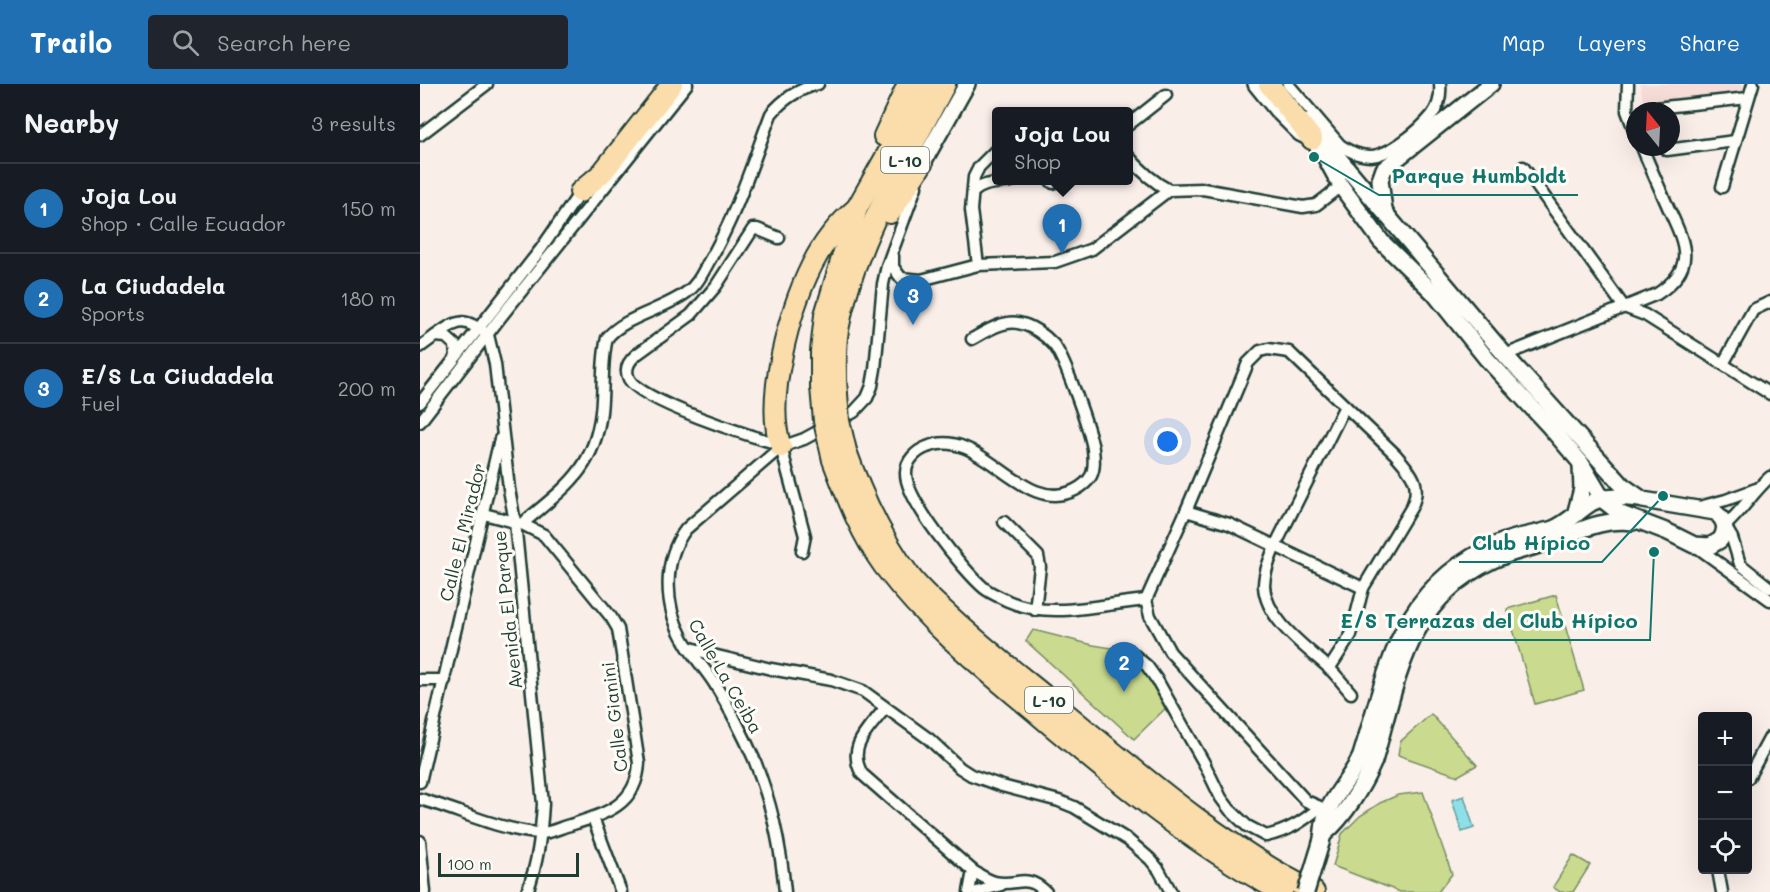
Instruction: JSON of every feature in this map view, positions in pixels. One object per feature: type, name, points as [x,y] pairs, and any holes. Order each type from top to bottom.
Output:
[{"type":"highway","points":[[580,192],[602,173],[672,84]]},
{"type":"highway","points":[[825,315],[823,300],[828,273],[850,213],[908,84]]},
{"type":"highway","name":"L-10","points":[[927,84],[850,213],[825,315],[821,351],[824,421],[840,455],[882,534],[910,576],[926,594],[977,641],[1165,795],[1215,833],[1263,864],[1314,892]]},
{"type":"highway","name":"L-10","points":[[945,84],[868,236],[849,284],[838,333],[836,400],[840,455],[854,516],[872,548],[906,595],[939,629],[1058,732],[1157,812],[1204,846],[1282,892]]},
{"type":"highway","points":[[1269,84],[1312,139]]},
{"type":"highway","points":[[868,236],[884,222],[922,164]]},
{"type":"highway","points":[[781,446],[775,421],[785,343],[794,310],[812,265],[832,232],[850,213]]},
{"type":"main road","points":[[922,164],[967,84]]},
{"type":"main road","points":[[1256,84],[1300,133],[1312,139],[1323,153],[1341,186],[1381,242],[1434,293],[1487,359],[1581,463],[1603,500],[1621,513],[1644,524],[1703,547],[1716,544],[1723,536],[1725,526],[1723,520],[1715,512],[1697,507],[1615,496],[1603,500],[1598,500],[1592,503],[1554,528],[1511,539],[1483,550],[1452,571],[1428,592],[1398,637],[1361,756],[1354,772],[1329,811],[1331,828],[1322,838],[1306,892]]},
{"type":"main road","points":[[1277,84],[1505,355],[1605,468],[1623,486],[1643,500]]},
{"type":"main road","points":[[1384,210],[1380,180],[1384,169],[1491,84]]},
{"type":"main road","points":[[1575,516],[1582,489],[1581,463]]},
{"type":"main road","points":[[1329,811],[1358,792],[1374,761],[1403,662],[1417,628],[1446,592],[1478,568],[1512,553],[1603,522],[1616,520],[1644,524]]},
{"type":"street","points":[[420,135],[487,84]]},
{"type":"street","points":[[420,403],[541,249],[606,152],[663,84]]},
{"type":"street","points":[[420,422],[687,84]]},
{"type":"street","points":[[518,523],[574,480],[588,458],[593,447],[601,412],[607,338],[622,326],[671,303],[697,282],[730,220],[771,114],[780,102],[794,93],[818,84]]},
{"type":"street","points":[[1288,84],[1340,145],[1347,151],[1370,156],[1392,149],[1432,114],[1441,93],[1440,84]]},
{"type":"street","points":[[1627,102],[1628,84]]},
{"type":"street","points":[[1722,187],[1753,84]]},
{"type":"street","points":[[1133,121],[1166,94]]},
{"type":"street","points":[[1680,105],[1748,98]]},
{"type":"street","points":[[1680,148],[1736,141]]},
{"type":"street","points":[[978,265],[971,210],[974,177],[979,167],[992,154]]},
{"type":"street","points":[[1505,355],[1657,294],[1674,281],[1684,260],[1683,240],[1646,156]]},
{"type":"street","points":[[1133,161],[1150,178],[1169,190],[1203,189],[1303,207],[1316,205],[1341,186]]},
{"type":"street","points":[[779,238],[757,229],[753,230],[716,286],[691,315],[636,355],[629,361],[627,369],[628,378],[635,386],[662,402],[781,446],[804,439],[854,412],[867,398],[872,386],[883,284],[921,174],[922,164]]},
{"type":"street","points":[[1523,167],[1624,307],[1645,315],[1770,394]]},
{"type":"street","points":[[973,192],[979,187],[992,183]]},
{"type":"street","points":[[893,252],[893,267],[901,278],[921,280],[978,265],[1055,262],[1092,249],[1169,190]]},
{"type":"street","points":[[1723,364],[1753,310],[1770,302]]},
{"type":"street","points":[[420,347],[459,321],[468,321],[488,335]]},
{"type":"street","points":[[972,339],[1002,324],[1018,322],[1035,329],[1054,345],[1071,384],[1092,447],[1094,462],[1092,475],[1083,486],[1066,495],[1047,495],[1024,486],[970,450],[950,442],[938,442],[920,450],[913,456],[906,473],[912,495],[932,527],[965,569],[985,589],[1007,601],[1035,610],[1058,611],[1146,600]]},
{"type":"street","name":"Avenida El Parque","points":[[488,335],[495,364],[502,430],[518,523],[543,804],[542,833],[535,871],[527,892]]},
{"type":"street","points":[[435,336],[451,340],[456,356]]},
{"type":"street","points":[[1329,669],[1351,635],[1363,588],[1411,508],[1416,498],[1417,487],[1407,468],[1367,426],[1289,352],[1268,349],[1260,351],[1248,363],[1146,600],[1150,616],[1170,652],[1306,801],[1329,811]]},
{"type":"street","points":[[1345,406],[1275,546],[1266,567],[1264,584],[1270,609],[1351,693]]},
{"type":"street","name":"Calle El Mirador","points":[[420,782],[502,430]]},
{"type":"street","points":[[781,446],[805,536],[802,551]]},
{"type":"street","name":"Calle La Ceiba","points":[[781,446],[740,484],[705,511],[678,538],[670,568],[670,600],[679,630],[688,647],[715,683],[753,757],[771,806],[785,892]]},
{"type":"street","points":[[1770,477],[1756,489],[1737,516],[1725,526],[1732,538],[1740,564],[1770,588]]},
{"type":"street","points":[[1697,507],[1756,489]]},
{"type":"street","points":[[1186,511],[1228,524],[1363,588]]},
{"type":"street","name":"Calle Gianini","points":[[420,799],[496,823],[542,833],[593,818],[627,799],[638,777],[639,763],[618,629],[611,617],[544,535],[518,523],[484,514]]},
{"type":"street","points":[[1004,522],[1038,556],[1040,567],[1035,610]]},
{"type":"street","points":[[1694,545],[1770,600]]},
{"type":"street","points":[[688,647],[771,669],[831,680],[863,692],[929,739],[960,768],[972,775],[1020,792],[1074,807],[1128,840],[1140,848],[1154,864],[1171,892]]},
{"type":"street","points":[[1133,654],[1147,666],[1157,680],[1221,798],[1247,826],[1266,836],[1285,832],[1329,811]]},
{"type":"street","points":[[420,680],[445,680]]},
{"type":"street","points":[[885,708],[856,748],[857,766],[862,774],[973,871],[994,882],[1007,884]]},
{"type":"street","points":[[1752,771],[1770,737]]},
{"type":"street","points":[[593,818],[621,892]]},
{"type":"street","points":[[420,841],[425,892]]},
{"type":"street","points":[[969,892],[973,871]]},
{"type":"street","points":[[1719,874],[1722,892]]},
{"type":"street","points":[[977,892],[1025,881],[1040,886],[1046,892]]},
{"type":"shaded area","points":[[1640,84],[1743,84],[1744,92],[1673,102],[1643,102]]},
{"type":"green space","points":[[1556,595],[1584,690],[1535,704],[1507,609]]},
{"type":"green space","points":[[1033,630],[1093,645],[1137,652],[1155,666],[1172,702],[1134,739],[1026,641]]},
{"type":"green space","points":[[1431,714],[1477,765],[1458,776],[1398,755],[1400,742]]},
{"type":"green space","points":[[1423,792],[1452,874],[1438,892],[1400,892],[1333,866],[1342,834],[1360,816],[1398,795]]},
{"type":"green space","points":[[1573,855],[1590,865],[1573,892],[1560,892],[1553,887]]},
{"type":"water","points":[[1464,796],[1474,828],[1462,832],[1452,800]]},
{"type":"place","name":"Parque Humboldt","points":[[1314,157]]},
{"type":"place","name":"Joja Lou","points":[[1062,254]]},
{"type":"place","name":"E/S La Ciudadela","points":[[913,325]]},
{"type":"place","name":"Club Hípico","points":[[1663,496]]},
{"type":"place","name":"E/S Terrazas del Club Hípico","points":[[1654,552]]},
{"type":"place","name":"La Ciudadela","points":[[1124,692]]}]
